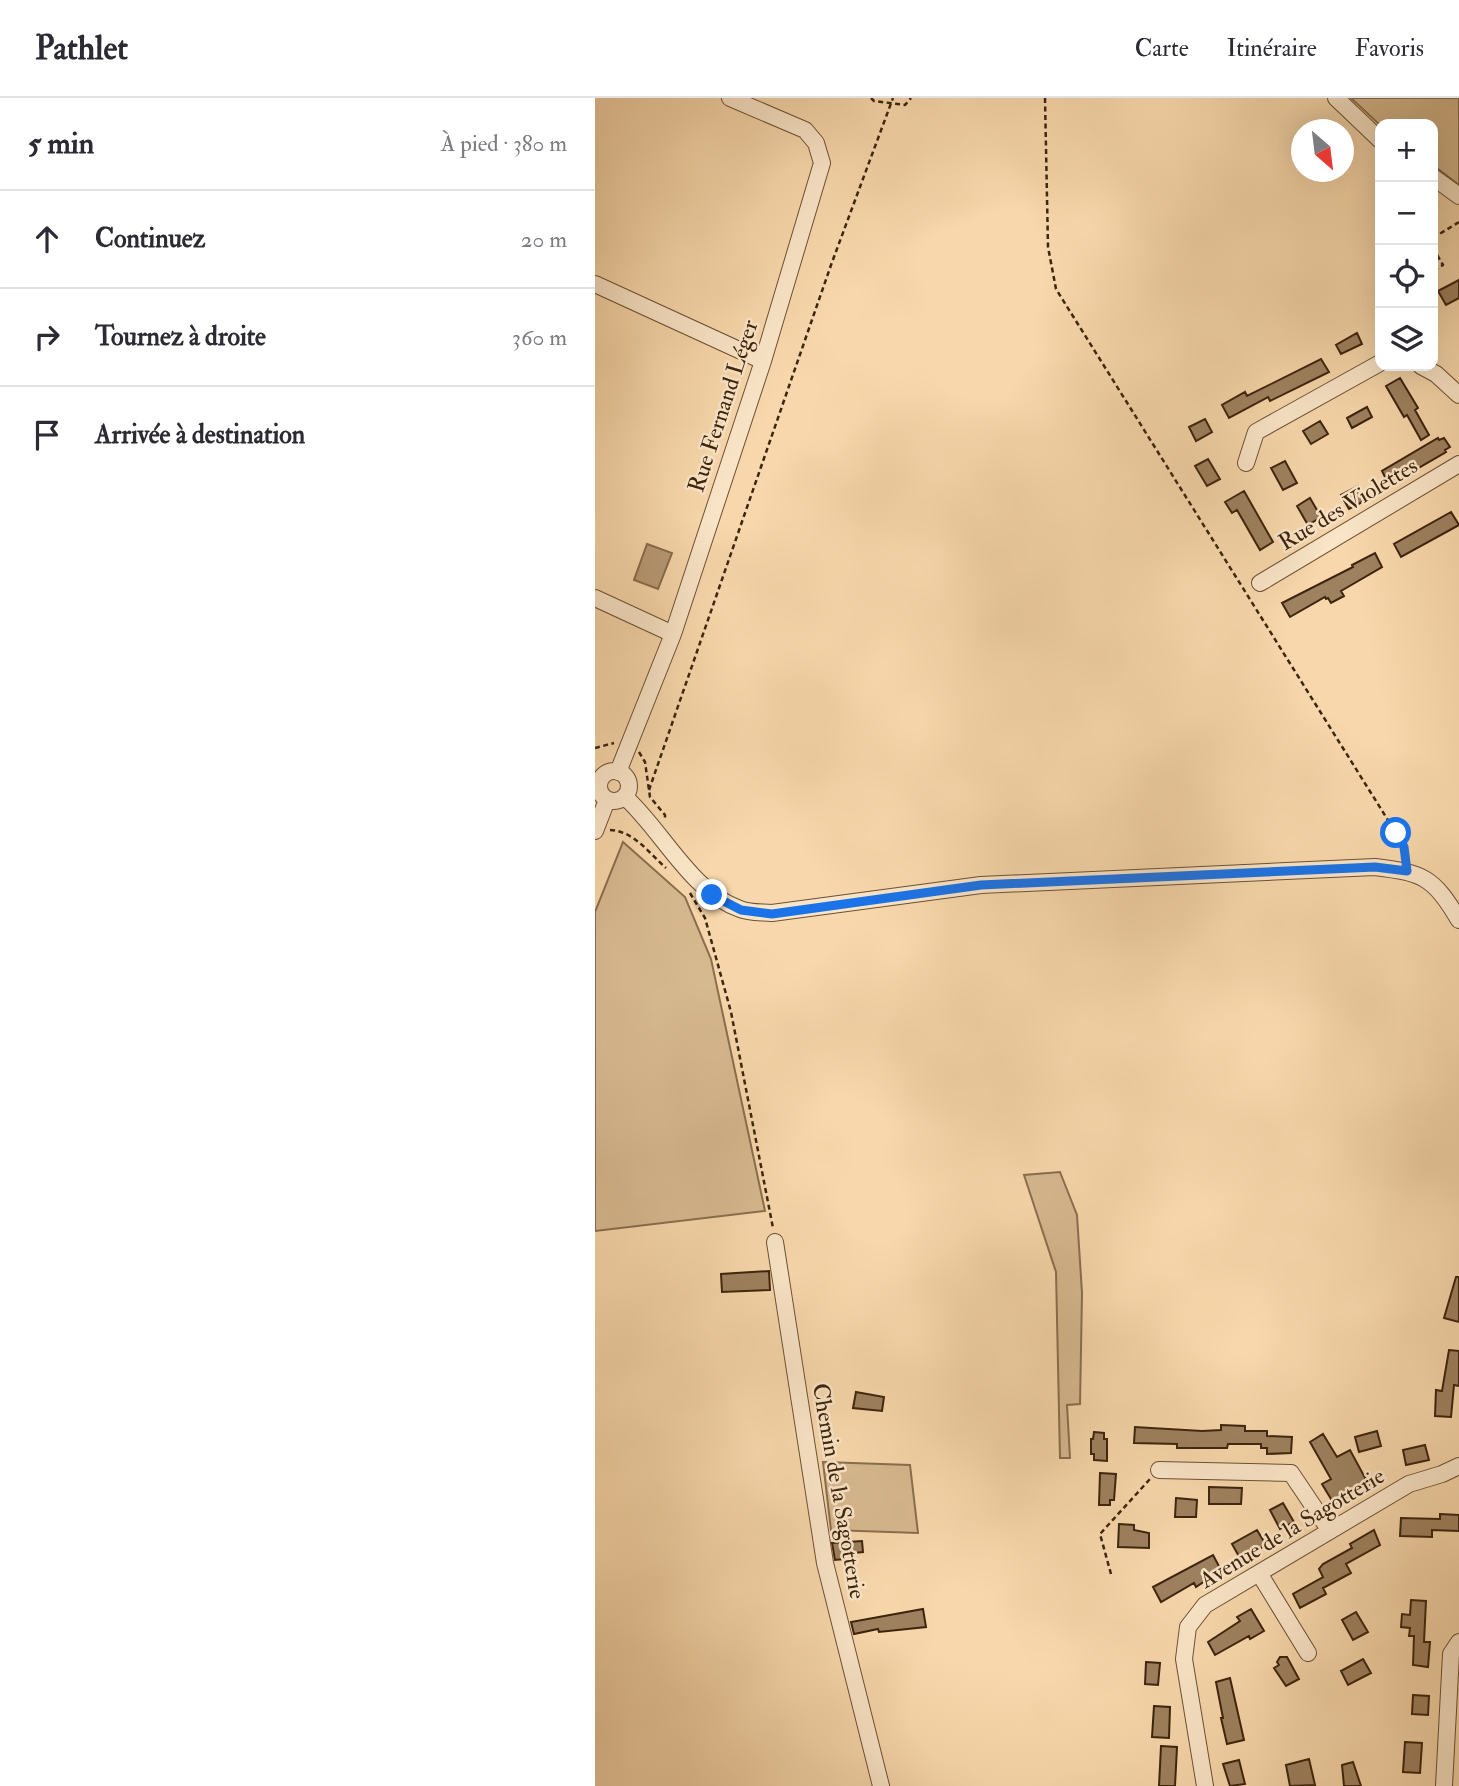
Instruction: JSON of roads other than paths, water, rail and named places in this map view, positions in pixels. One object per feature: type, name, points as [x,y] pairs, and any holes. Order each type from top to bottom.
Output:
[{"type":"street","name":"Rue Fernand Léger","points":[[618,772],[673,634],[762,361],[822,163],[816,143],[805,130],[730,98]]},
{"type":"street","points":[[1336,98],[1375,134]]},
{"type":"street","points":[[1438,180],[1459,195]]},
{"type":"street","points":[[595,284],[762,361]]},
{"type":"street","points":[[1246,463],[1256,432],[1375,366]]},
{"type":"street","points":[[1430,371],[1459,395]]},
{"type":"street","name":"Rue des Violettes","points":[[1260,583],[1459,464]]},
{"type":"street","points":[[595,598],[673,634]]},
{"type":"street","points":[[618,772],[629,782],[628,793],[617,801],[607,800],[601,793],[598,778],[618,772]]},
{"type":"street","points":[[625,797],[712,895],[741,910],[772,914],[981,885],[1375,867],[1407,871],[1424,878],[1442,892],[1459,920]]},
{"type":"street","points":[[595,831],[607,800]]},
{"type":"street","name":"Chemin de la Sagotterie","points":[[775,1242],[825,1563],[881,1786]]},
{"type":"street","name":"Avenue de la Sagotterie","points":[[1205,1786],[1184,1659],[1188,1628],[1205,1605],[1409,1484],[1459,1466]]},
{"type":"street","points":[[1159,1471],[1291,1473],[1330,1531]]},
{"type":"street","points":[[1259,1573],[1308,1653]]},
{"type":"street","points":[[1444,1786],[1451,1654],[1459,1643]]}]
